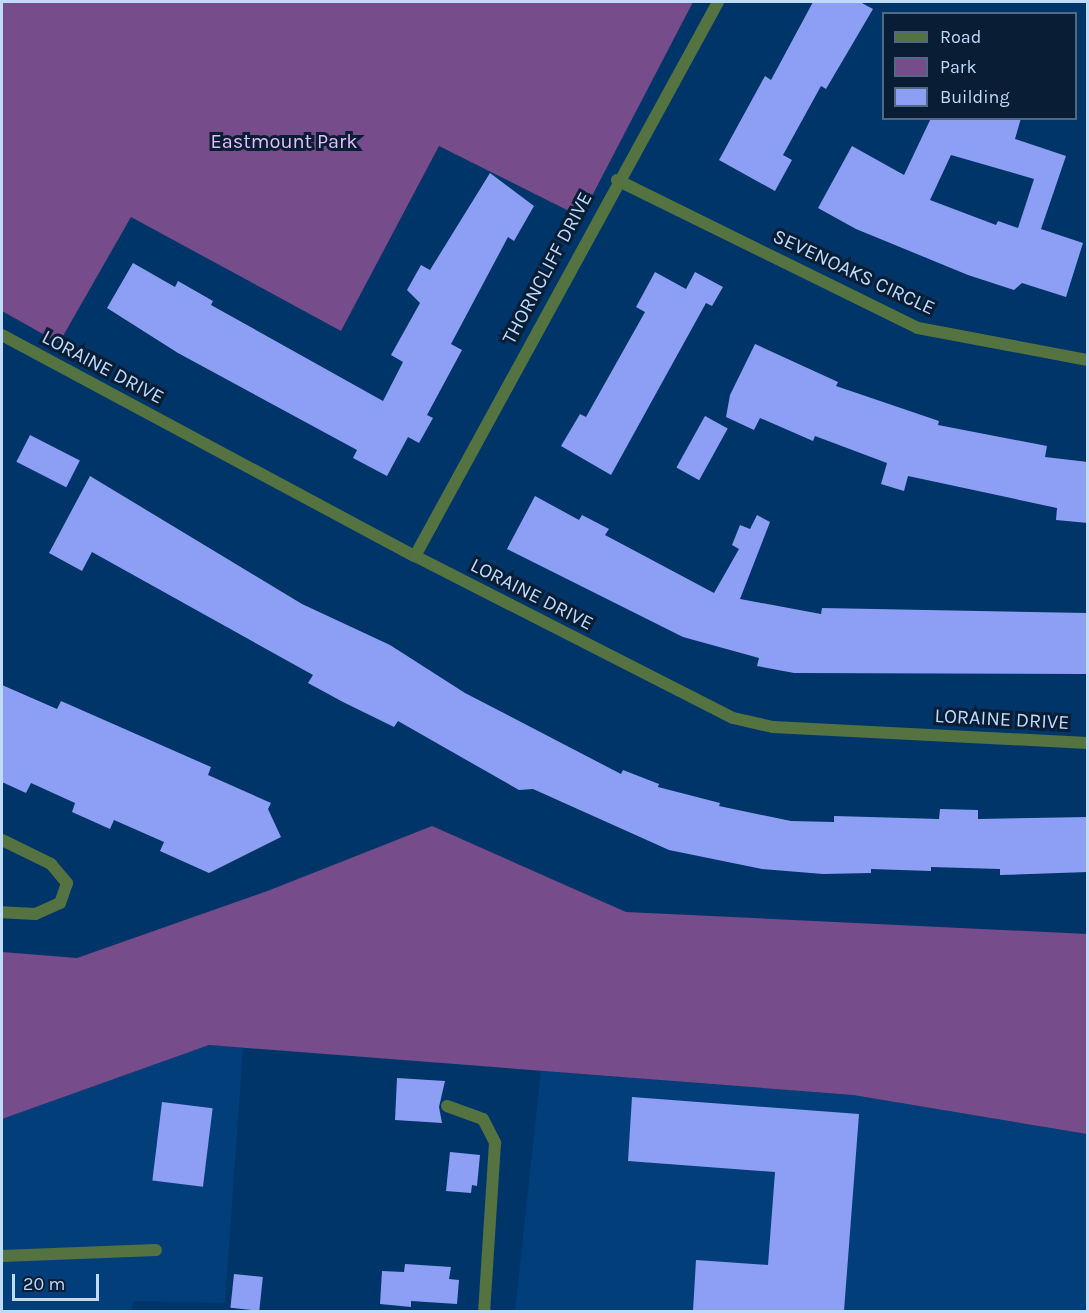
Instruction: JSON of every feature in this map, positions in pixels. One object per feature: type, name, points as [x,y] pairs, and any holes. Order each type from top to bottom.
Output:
[{"type":"street","name":"THORNCLIFF DRIVE","points":[[415,556],[617,180],[718,2]]},
{"type":"street","name":"SEVENOAKS CIRCLE","points":[[617,180],[918,328],[1088,360]]},
{"type":"street","name":"LORAINE DRIVE","points":[[2,334],[415,556],[733,718],[773,727],[1088,743]]},
{"type":"street","points":[[2,840],[51,864],[67,883],[60,903],[35,914],[2,912]]},
{"type":"street","points":[[447,1106],[483,1119],[495,1143],[484,1311]]},
{"type":"street","points":[[2,1256],[156,1250]]},
{"type":"shaded area","points":[[209,1045],[243,1048],[225,1303],[133,1301],[131,1311],[2,1311],[2,1119]]},
{"type":"shaded area","points":[[541,1071],[853,1095],[1087,1134],[1087,1311],[515,1312]]},
{"type":"green space","name":"Eastmount Park","points":[[2,2],[693,2],[581,217],[439,146],[341,331],[131,217],[59,343],[2,311]]},
{"type":"green space","points":[[432,826],[626,912],[1087,934],[1087,1134],[853,1095],[209,1045],[2,1119],[2,952],[77,958],[270,890]]},
{"type":"building","points":[[813,2],[860,2],[873,9],[826,89],[821,86],[783,155],[792,160],[775,191],[719,160],[765,76],[771,80]]},
{"type":"building","points":[[930,120],[1020,120],[1015,139],[1066,156],[1041,229],[1083,243],[1066,297],[1022,283],[1014,290],[968,275],[856,229],[818,208],[852,146],[904,175]],"holes":[[[951,155],[1034,179],[1018,228],[998,221],[996,225],[930,200]]]},
{"type":"building","points":[[490,173],[534,206],[514,241],[508,237],[451,344],[462,350],[427,415],[433,418],[419,443],[408,437],[387,476],[353,458],[357,450],[178,353],[107,308],[133,263],[175,287],[178,281],[213,301],[211,305],[383,401],[403,362],[391,355],[420,303],[407,290],[421,265],[430,270]]},
{"type":"building","points":[[655,272],[686,289],[695,272],[723,287],[712,306],[706,303],[611,475],[561,446],[580,414],[586,417],[645,312],[636,307]]},
{"type":"building","points":[[755,344],[838,382],[836,386],[939,421],[938,425],[1047,446],[1045,457],[1088,462],[1088,523],[1056,520],[1057,508],[908,476],[904,491],[881,484],[887,463],[815,436],[813,441],[760,418],[754,430],[726,417],[730,395]]},
{"type":"building","points":[[705,416],[728,429],[699,480],[676,468]]},
{"type":"building","points":[[30,435],[80,460],[66,487],[16,462]]},
{"type":"building","points":[[90,476],[302,604],[390,645],[465,693],[621,774],[623,770],[659,784],[658,787],[720,803],[719,806],[791,821],[834,822],[834,816],[939,819],[940,809],[978,810],[978,819],[1088,817],[1088,872],[1000,875],[1000,869],[931,867],[931,871],[871,869],[871,873],[823,874],[762,869],[669,850],[533,789],[519,790],[398,721],[394,727],[343,702],[308,683],[313,675],[92,552],[82,571],[49,553]]},
{"type":"building","points":[[535,496],[579,520],[582,515],[609,529],[605,535],[714,593],[739,549],[732,545],[740,525],[750,529],[757,515],[770,522],[740,599],[821,614],[822,608],[1088,613],[1088,674],[794,673],[757,666],[759,658],[683,637],[507,549]]},
{"type":"building","points":[[2,685],[57,709],[61,701],[211,767],[208,775],[271,803],[268,809],[281,837],[209,873],[160,851],[164,842],[114,820],[110,829],[72,812],[75,803],[31,783],[26,793],[2,782]]},
{"type":"building","points":[[397,1078],[445,1081],[439,1107],[442,1123],[395,1120]]},
{"type":"building","points":[[632,1097],[859,1114],[844,1311],[693,1311],[696,1260],[768,1265],[775,1172],[628,1161]]},
{"type":"building","points":[[162,1102],[213,1108],[203,1187],[152,1180]]},
{"type":"building","points":[[450,1152],[480,1155],[477,1186],[472,1185],[471,1193],[446,1191]]},
{"type":"building","points":[[405,1264],[451,1267],[449,1279],[459,1280],[457,1304],[411,1301],[411,1307],[380,1304],[382,1271],[404,1272]]},
{"type":"building","points":[[234,1274],[263,1277],[259,1311],[230,1308]]}]
